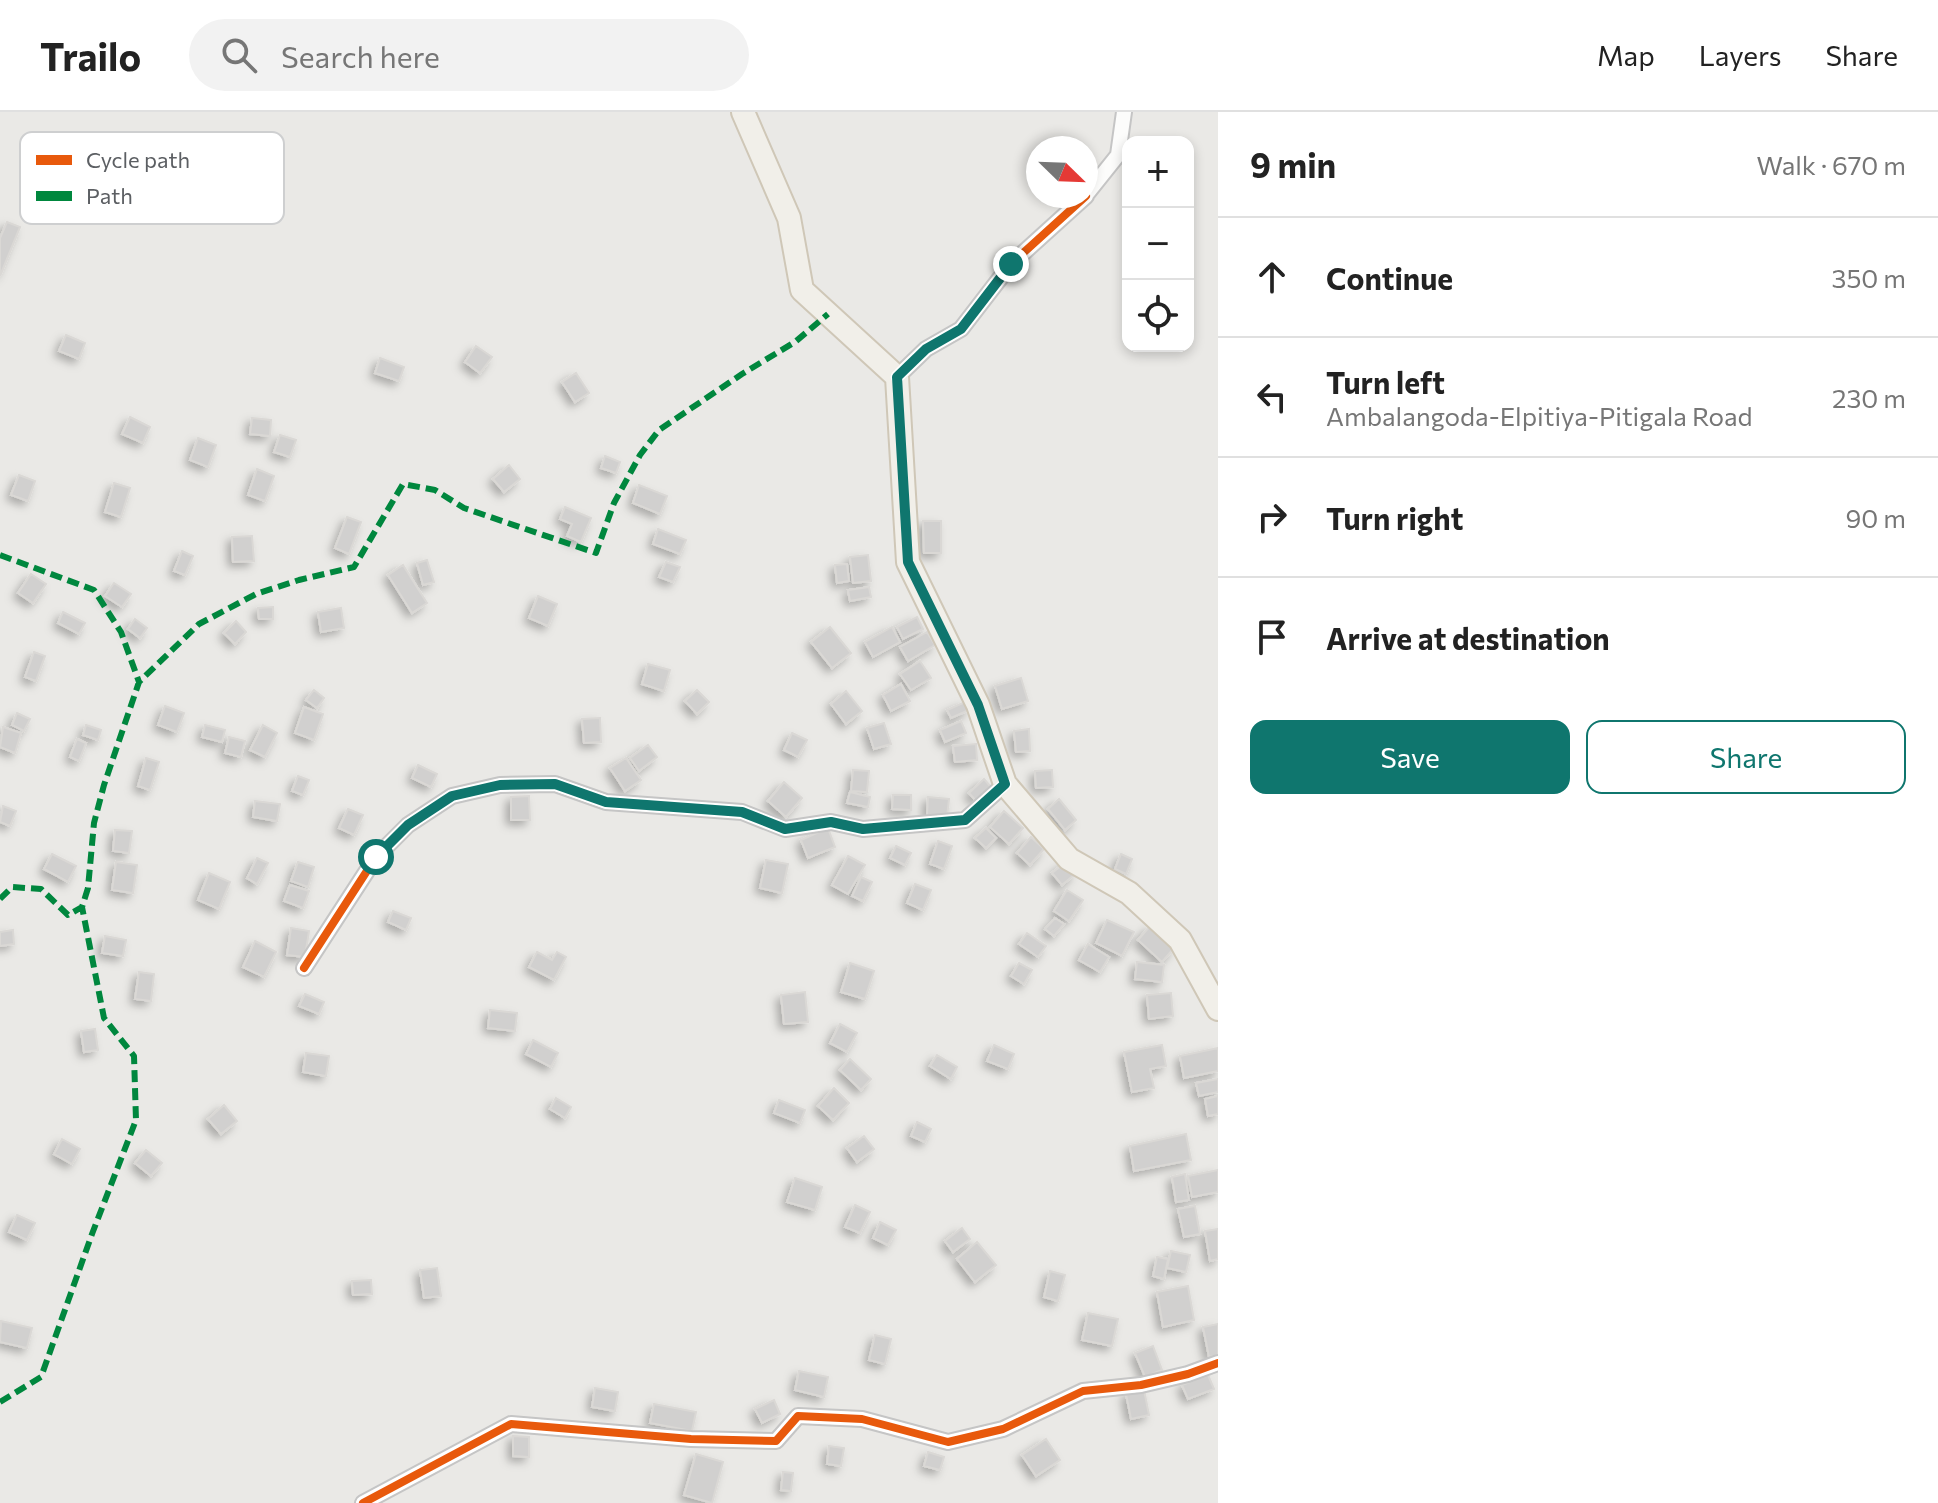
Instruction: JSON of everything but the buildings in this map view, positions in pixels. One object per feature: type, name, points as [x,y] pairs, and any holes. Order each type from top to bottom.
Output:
[{"type":"main road","points":[[743,112],[789,218],[802,290],[897,377],[908,562],[978,705],[1005,784],[1069,859],[1129,893],[1180,940],[1218,1009]]},
{"type":"street","points":[[1098,181],[1118,155],[1124,112]]},
{"type":"street","points":[[897,377],[926,349],[961,329],[1011,264],[1073,208]]},
{"type":"street","points":[[304,968],[376,857],[408,825],[452,796],[500,785],[555,784],[606,802],[742,812],[785,829],[831,822],[863,829],[965,820],[1005,784]]},
{"type":"street","points":[[363,1503],[511,1424],[691,1439],[776,1441],[798,1416],[862,1419],[948,1442],[1003,1429],[1083,1391],[1141,1385],[1218,1363]]},
{"type":"marked path","points":[[0,899],[12,887],[41,889],[68,915],[82,907],[88,888],[94,823],[139,682],[199,624],[256,594],[354,567],[403,484],[435,490],[464,508],[596,553],[614,503],[640,455],[659,430],[795,342],[828,314]]},
{"type":"marked path","points":[[0,555],[94,590],[121,632],[139,682]]},
{"type":"marked path","points":[[0,1402],[41,1377],[136,1120],[134,1056],[104,1018],[82,907]]},
{"type":"cycle path","points":[[897,377],[926,349],[961,329],[1011,264],[1073,208]]},
{"type":"cycle path","points":[[304,968],[376,857],[408,825],[452,796],[500,785],[555,784],[606,802],[742,812],[785,829],[831,822],[863,829],[965,820],[1005,784]]},
{"type":"cycle path","points":[[363,1503],[511,1424],[691,1439],[776,1441],[798,1416],[862,1419],[948,1442],[1003,1429],[1083,1391],[1141,1385],[1218,1363]]},
{"type":"route","points":[[376,857],[408,825],[452,796],[500,785],[555,784],[606,802],[742,812],[785,829],[831,822],[863,829],[965,820],[1005,784],[978,705],[908,562],[897,377],[926,349],[961,329],[1011,264]]}]
